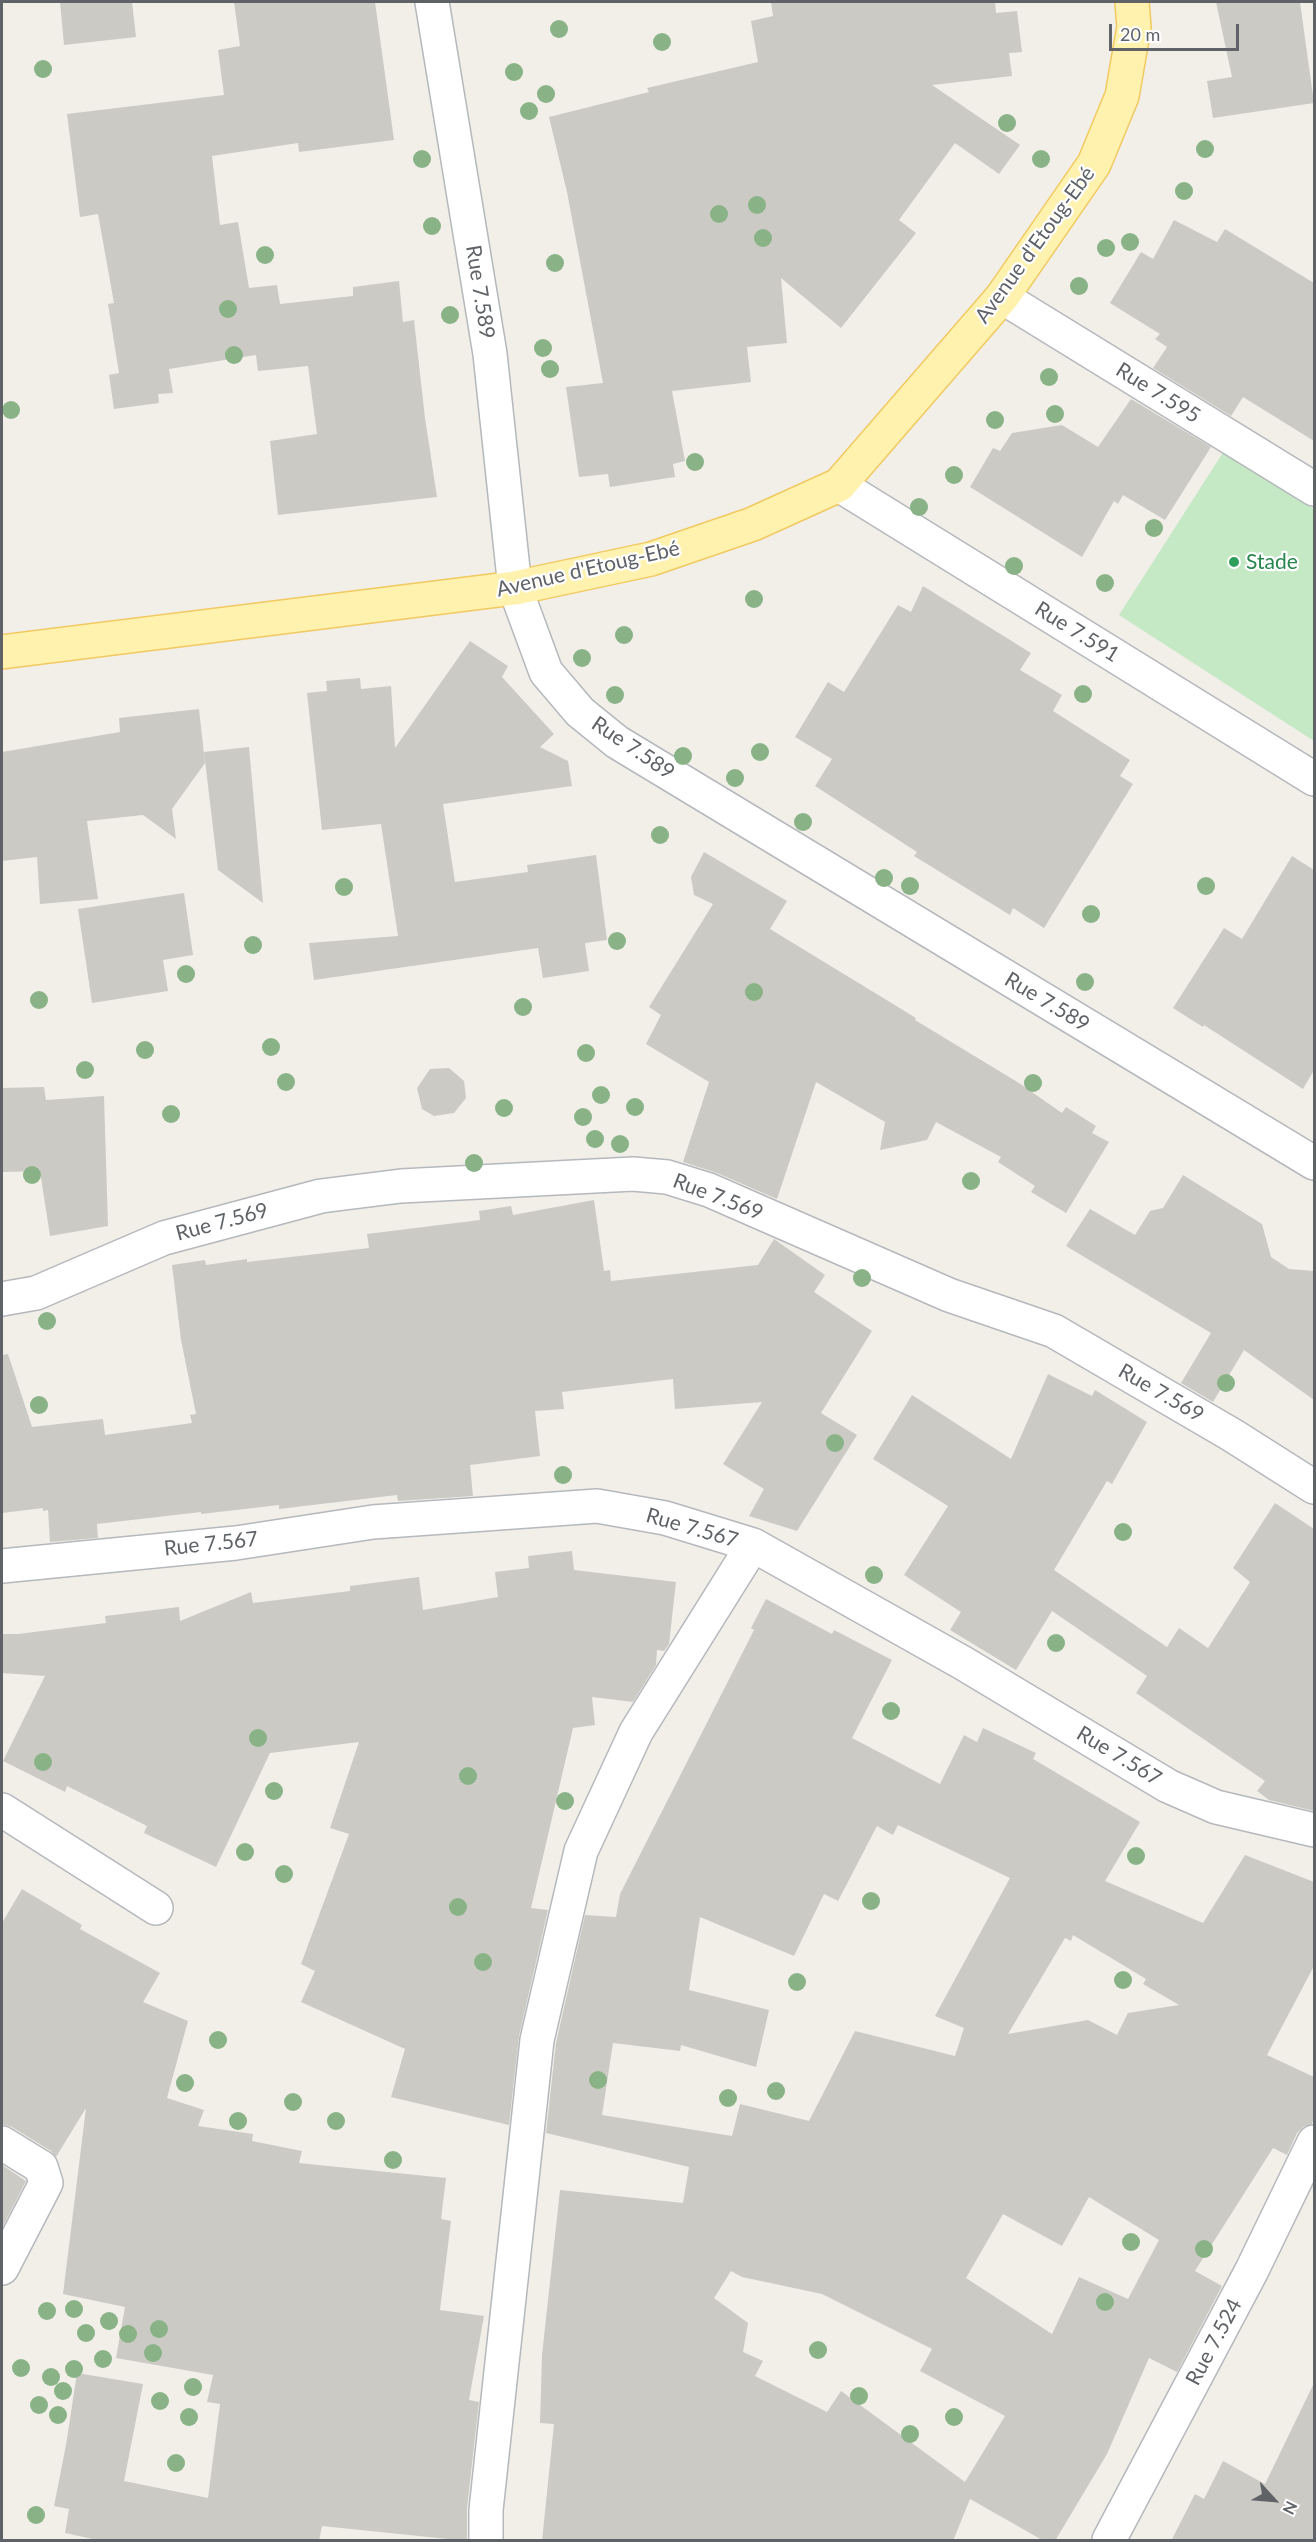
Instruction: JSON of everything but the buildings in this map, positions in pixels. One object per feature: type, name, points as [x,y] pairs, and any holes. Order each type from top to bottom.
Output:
[{"type":"main road","name":"Avenue d'Etoug-Ebé","points":[[2,652],[515,588],[651,559],[753,524],[839,485],[1002,297],[1094,164],[1122,96],[1134,27],[1132,2]]},
{"type":"street","name":"Rue 7.589","points":[[432,2],[490,354],[515,588],[546,672],[580,712],[617,742],[1314,1163]]},
{"type":"street","name":"Rue 7.595","points":[[1002,297],[1314,489]]},
{"type":"street","name":"Rue 7.591","points":[[839,485],[1314,779]]},
{"type":"street","name":"Rue 7.569","points":[[2,1299],[36,1293],[164,1238],[321,1196],[401,1186],[633,1174],[667,1177],[709,1190],[949,1295],[1054,1331],[1232,1435],[1314,1487]]},
{"type":"street","name":"Rue 7.567","points":[[2,1566],[236,1543],[373,1522],[597,1506],[665,1518],[753,1545],[944,1652],[1168,1786],[1216,1807],[1258,1819],[1314,1830]]},
{"type":"street","points":[[486,2541],[488,2486],[537,2040],[581,1851],[636,1732],[753,1545]]},
{"type":"street","points":[[2,1810],[156,1908]]},
{"type":"street","name":"Rue 7.524","points":[[1109,2541],[1252,2270],[1314,2142]]},
{"type":"street","points":[[2,2143],[41,2168],[46,2182],[2,2268]]},
{"type":"green space","name":"Stade","points":[[1224,451],[1314,509],[1314,741],[1119,615]]},
{"type":"place","name":"Stade","points":[[1234,562]]}]
